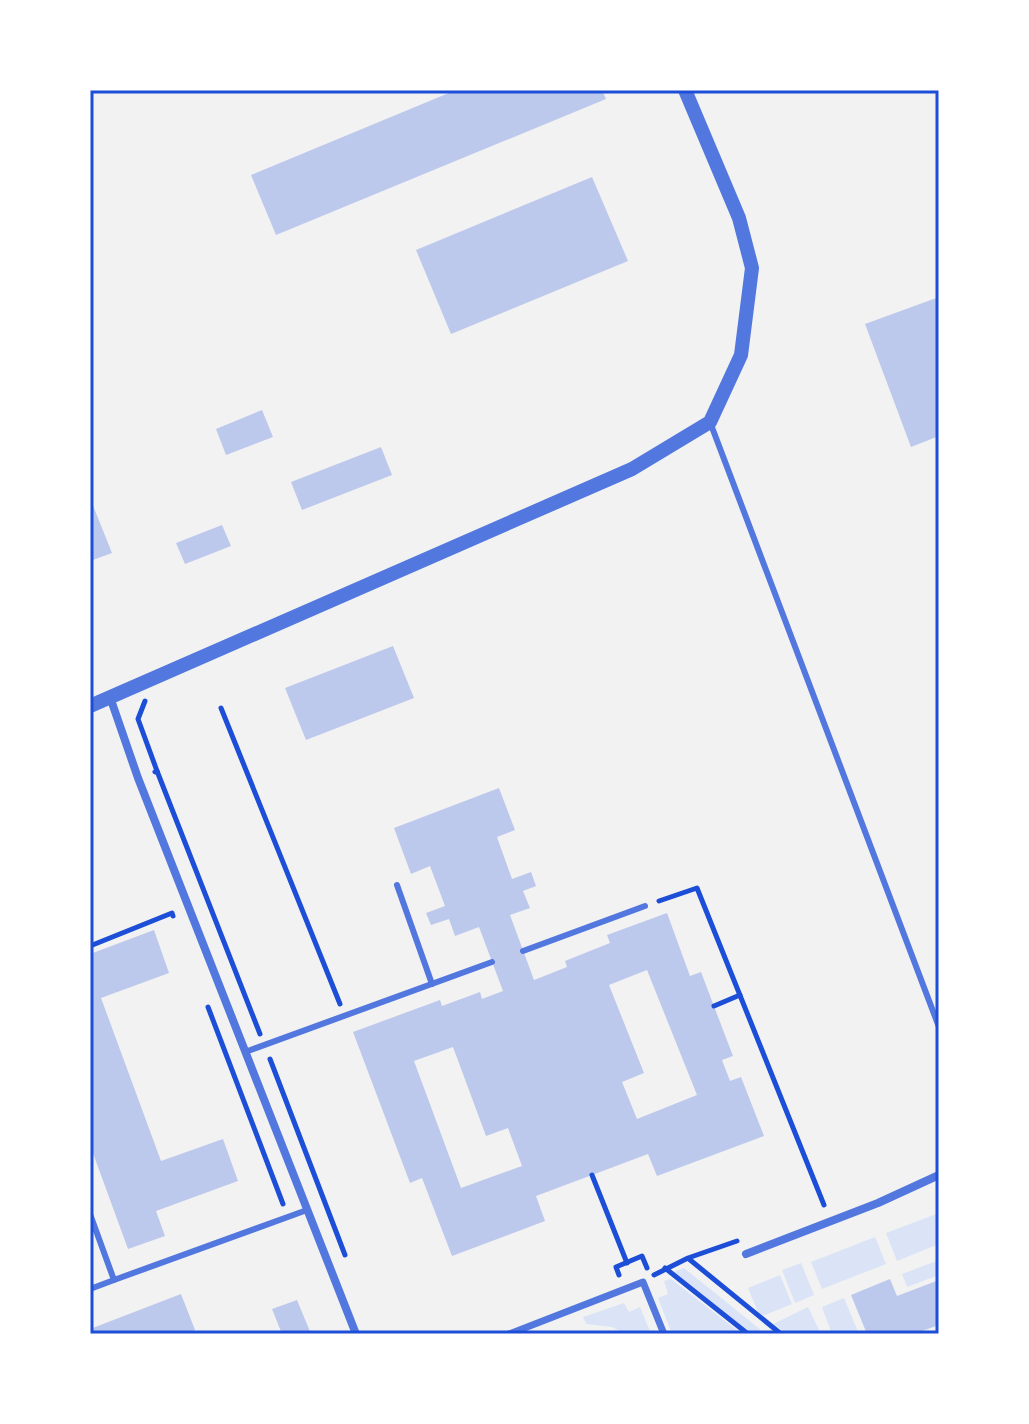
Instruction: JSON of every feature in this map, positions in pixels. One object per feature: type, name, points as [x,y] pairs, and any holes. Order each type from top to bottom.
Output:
[{"type":"street","points":[[90,706],[632,469],[710,422],[741,355],[752,268],[739,218],[685,90]]},
{"type":"street","points":[[110,697],[138,778],[356,1334]]},
{"type":"street","points":[[746,1254],[878,1203],[939,1175]]},
{"type":"street","points":[[509,1334],[643,1282],[664,1334]]},
{"type":"lane","points":[[710,422],[939,1027]]},
{"type":"lane","points":[[397,885],[432,984]]},
{"type":"lane","points":[[523,951],[645,906]]},
{"type":"lane","points":[[245,1052],[492,962]]},
{"type":"lane","points":[[90,1289],[307,1210]]},
{"type":"lane","points":[[90,1214],[114,1280]]},
{"type":"path","points":[[146,697],[138,719],[157,771]]},
{"type":"path","points":[[221,708],[344,1016]]},
{"type":"path","points":[[645,906],[697,888],[824,1205]]},
{"type":"path","points":[[90,946],[172,913],[177,927]]},
{"type":"path","points":[[202,994],[288,1217]]},
{"type":"path","points":[[714,1006],[740,995]]},
{"type":"path","points":[[592,1175],[627,1263]]},
{"type":"path","points":[[643,1282],[688,1258],[740,1240]]},
{"type":"path","points":[[688,1258],[773,1332],[781,1334]]},
{"type":"path","points":[[665,1268],[748,1334]]},
{"type":"path","points":[[582,1334],[602,1334]]},
{"type":"shaded area","points":[[939,1213],[939,1244],[897,1261],[886,1233]]},
{"type":"shaded area","points":[[875,1237],[886,1264],[822,1289],[811,1262]]},
{"type":"shaded area","points":[[939,1260],[939,1275],[907,1287],[902,1274]]},
{"type":"shaded area","points":[[801,1263],[814,1295],[795,1303],[782,1270]]},
{"type":"shaded area","points":[[684,1268],[761,1330],[757,1334],[747,1334],[671,1273]]},
{"type":"shaded area","points":[[780,1275],[792,1304],[760,1317],[748,1288]]},
{"type":"shaded area","points":[[671,1279],[742,1334],[672,1334],[658,1298],[668,1294],[664,1281]]},
{"type":"shaded area","points":[[844,1298],[859,1334],[832,1334],[822,1307]]},
{"type":"shaded area","points":[[624,1303],[629,1312],[640,1307],[651,1334],[626,1334],[612,1327],[586,1324],[583,1317]]},
{"type":"shaded area","points":[[808,1307],[821,1334],[787,1334],[773,1324]]},
{"type":"building","points":[[456,90],[602,90],[606,99],[276,235],[251,175]]},
{"type":"building","points":[[592,177],[628,261],[451,334],[416,250]]},
{"type":"building","points":[[939,297],[939,436],[911,447],[865,324]]},
{"type":"building","points":[[262,410],[273,437],[226,455],[216,429]]},
{"type":"building","points":[[381,447],[392,475],[302,510],[291,482]]},
{"type":"building","points":[[90,498],[112,553],[90,561]]},
{"type":"building","points":[[222,525],[231,546],[185,564],[176,543]]},
{"type":"building","points":[[393,646],[414,698],[306,740],[285,688]]},
{"type":"building","points":[[499,788],[515,830],[497,837],[512,879],[531,872],[536,886],[523,891],[530,908],[510,915],[534,980],[567,967],[565,961],[610,943],[607,935],[667,913],[690,976],[701,972],[733,1056],[722,1060],[730,1081],[741,1077],[764,1136],[657,1176],[648,1154],[536,1196],[545,1221],[452,1256],[422,1178],[410,1183],[353,1032],[440,1000],[442,1006],[480,992],[482,999],[503,991],[479,927],[455,936],[449,919],[431,925],[426,913],[445,906],[430,866],[411,874],[394,828]],"holes":[[[647,970],[697,1095],[637,1119],[622,1082],[644,1073],[609,985]],[[453,1047],[486,1136],[508,1128],[522,1166],[461,1188],[414,1061]]]},
{"type":"building","points":[[154,930],[169,973],[101,998],[161,1161],[223,1139],[238,1181],[156,1211],[165,1236],[128,1249],[90,1145],[90,954]]},
{"type":"building","points":[[890,1279],[897,1296],[939,1280],[939,1325],[922,1331],[923,1334],[867,1334],[851,1295]]},
{"type":"building","points":[[181,1294],[195,1330],[185,1334],[90,1334],[90,1329]]},
{"type":"building","points":[[297,1300],[311,1334],[282,1334],[272,1309]]}]
